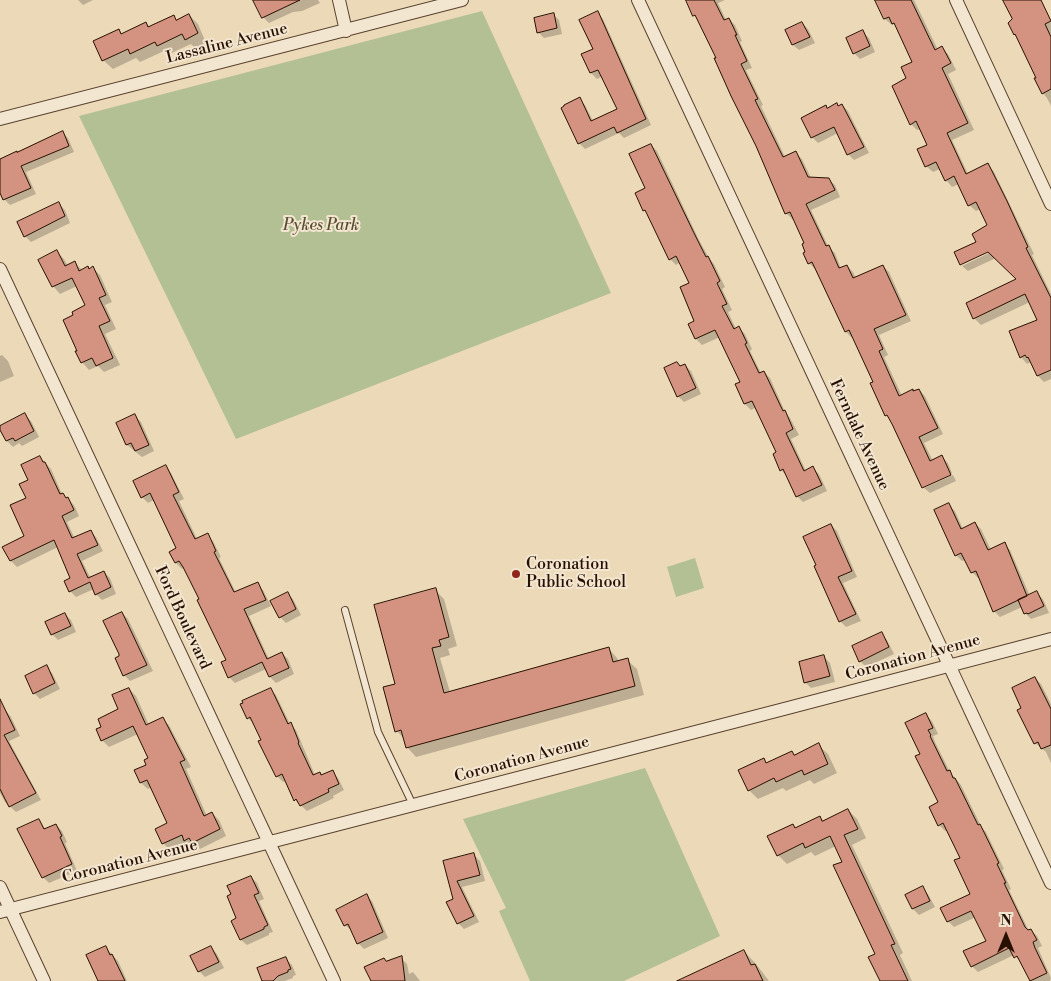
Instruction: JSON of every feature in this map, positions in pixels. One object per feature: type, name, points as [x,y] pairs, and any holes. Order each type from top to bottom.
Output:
[{"type":"street","points":[[340,0],[346,31]]},
{"type":"street","name":"Lassaline Avenue","points":[[0,119],[462,0]]},
{"type":"street","name":"Ferndale Avenue","points":[[638,0],[1051,883]]},
{"type":"street","points":[[956,0],[1051,204]]},
{"type":"street","name":"Ford Boulevard","points":[[0,269],[334,981]]},
{"type":"street","name":"Coronation Avenue","points":[[5,910],[413,806],[1051,638]]},
{"type":"street","points":[[0,887],[5,910],[44,981]]},
{"type":"lane","points":[[345,610],[378,732],[413,806]]},
{"type":"green space","name":"Pykes Park","points":[[482,11],[611,293],[236,439],[79,116]]},
{"type":"green space","points":[[695,558],[704,588],[676,597],[667,567]]},
{"type":"green space","points":[[645,768],[720,936],[624,981],[530,981],[499,911],[506,908],[463,819]]},
{"type":"building","points":[[253,0],[300,0],[262,18]]},
{"type":"building","points":[[686,0],[714,0],[724,20],[729,18],[747,61],[741,64],[758,99],[755,100],[783,157],[796,151],[808,177],[829,178],[835,190],[806,204],[826,246],[829,245],[839,268],[847,265],[853,278],[883,265],[906,315],[874,329],[883,349],[879,351],[899,396],[913,389],[913,391],[919,389],[938,428],[919,437],[930,461],[942,455],[951,475],[922,488],[892,424],[887,415],[885,416],[870,383],[873,382],[849,330],[845,332],[812,262],[808,264],[803,253],[805,252],[802,244],[804,243],[790,212],[785,214],[756,146],[714,58],[716,58]]},
{"type":"building","points":[[875,0],[911,0],[935,50],[942,46],[951,63],[942,68],[968,123],[947,133],[966,174],[988,163],[1028,247],[1026,248],[1051,298],[1051,370],[1037,376],[1028,357],[1025,355],[1020,358],[1009,331],[1037,320],[1025,294],[973,319],[966,303],[1016,279],[988,252],[960,265],[954,252],[976,242],[972,234],[987,225],[976,202],[968,206],[954,176],[945,181],[936,162],[925,167],[917,149],[927,145],[916,121],[910,125],[892,86],[906,78],[901,67],[912,62],[894,23],[892,24],[889,17],[884,19]]},
{"type":"building","points":[[1003,0],[1041,0],[1051,21],[1045,24],[1051,37],[1051,89],[1042,94],[1015,34],[1008,23],[1012,19]]},
{"type":"building","points":[[598,11],[646,119],[617,133],[614,127],[578,144],[561,108],[564,105],[580,97],[591,121],[617,109],[598,70],[590,73],[581,54],[593,49],[579,20]]},
{"type":"building","points":[[554,13],[557,28],[537,33],[534,18]]},
{"type":"building","points":[[189,14],[198,33],[185,40],[182,34],[157,46],[155,42],[130,54],[128,49],[102,61],[93,41],[119,29],[121,34],[146,22],[148,27],[174,15],[176,20]]},
{"type":"building","points":[[802,22],[810,37],[792,45],[785,30]]},
{"type":"building","points":[[863,30],[870,46],[853,54],[846,38]]},
{"type":"building","points":[[837,103],[838,106],[842,104],[864,147],[847,155],[834,127],[811,138],[801,118],[826,105],[827,108]]},
{"type":"building","points":[[63,131],[69,146],[21,166],[31,188],[3,200],[0,193],[0,159]]},
{"type":"building","points":[[651,144],[706,257],[708,256],[720,281],[717,283],[727,304],[722,306],[734,329],[739,326],[747,343],[745,344],[759,373],[764,371],[783,411],[785,410],[793,429],[786,433],[804,471],[813,466],[822,485],[796,497],[783,469],[780,471],[773,454],[776,452],[752,401],[744,404],[735,384],[740,382],[715,330],[695,339],[688,324],[694,321],[680,287],[689,283],[676,256],[669,260],[635,193],[645,188],[629,154]]},
{"type":"building","points":[[59,202],[65,216],[24,237],[17,222]]},
{"type":"building","points":[[57,250],[65,266],[75,261],[79,271],[88,266],[89,269],[93,266],[106,295],[99,298],[110,321],[99,326],[113,358],[96,366],[92,358],[81,363],[63,320],[73,315],[72,312],[85,305],[72,278],[52,287],[38,260]]},
{"type":"building","points":[[677,362],[680,366],[685,364],[696,388],[677,397],[664,368]]},
{"type":"building","points":[[25,413],[34,431],[15,441],[13,438],[6,441],[0,426]]},
{"type":"building","points":[[135,414],[149,445],[135,451],[131,443],[126,445],[116,423]]},
{"type":"building","points":[[40,456],[43,462],[45,462],[60,494],[63,493],[66,498],[68,497],[74,510],[62,516],[72,538],[91,530],[98,545],[77,554],[88,578],[104,571],[111,587],[95,595],[90,582],[69,592],[64,581],[70,578],[54,540],[10,561],[2,547],[24,536],[10,505],[26,498],[19,484],[28,480],[21,465]]},
{"type":"building","points":[[166,465],[179,492],[173,495],[195,539],[208,533],[216,551],[214,552],[234,592],[258,582],[266,600],[244,609],[267,659],[282,652],[289,668],[269,677],[262,662],[228,678],[221,662],[226,660],[197,600],[199,599],[183,567],[179,561],[175,563],[169,552],[176,548],[150,493],[141,498],[133,481]]},
{"type":"building","points":[[949,503],[961,529],[975,522],[988,550],[1005,542],[1027,596],[993,612],[976,571],[971,573],[961,553],[955,556],[934,510]]},
{"type":"building","points":[[831,524],[852,571],[838,577],[856,614],[839,622],[803,537]]},
{"type":"building","points":[[436,588],[449,637],[439,640],[441,646],[432,648],[444,693],[609,647],[613,662],[628,658],[635,686],[406,748],[401,730],[395,732],[383,687],[395,684],[374,605]]},
{"type":"building","points":[[1037,591],[1044,606],[1024,614],[1018,600]]},
{"type":"building","points":[[288,592],[296,609],[279,618],[270,601]]},
{"type":"building","points":[[122,612],[147,665],[123,676],[115,658],[119,654],[103,621]]},
{"type":"building","points":[[65,613],[71,626],[51,635],[45,622]]},
{"type":"building","points":[[882,632],[889,647],[859,662],[852,646]]},
{"type":"building","points":[[824,655],[830,676],[804,683],[799,662]]},
{"type":"building","points":[[47,665],[55,683],[33,694],[25,676]]},
{"type":"building","points":[[1035,677],[1051,709],[1051,745],[1041,749],[1038,742],[1034,744],[1017,710],[1021,708],[1012,688]]},
{"type":"building","points":[[129,688],[146,725],[163,717],[185,760],[180,762],[204,816],[212,812],[220,829],[192,843],[189,838],[184,841],[182,835],[162,844],[155,829],[167,823],[147,780],[140,783],[134,770],[146,765],[144,760],[148,758],[133,726],[101,741],[96,729],[101,727],[98,719],[118,709],[112,695]]},
{"type":"building","points":[[271,688],[288,724],[291,722],[298,743],[313,775],[320,772],[321,775],[333,770],[339,784],[328,789],[329,792],[300,806],[296,799],[294,801],[282,774],[276,777],[258,741],[261,740],[250,717],[247,719],[240,704],[243,703],[242,701]]},
{"type":"building","points":[[0,699],[15,730],[4,735],[36,793],[9,807],[0,789]]},
{"type":"building","points":[[926,713],[933,728],[928,730],[930,736],[947,771],[950,770],[953,778],[955,778],[978,825],[980,824],[999,863],[997,864],[1006,883],[1004,883],[1025,927],[1028,930],[1031,929],[1037,940],[1033,942],[1047,973],[1030,981],[1017,956],[1014,958],[1009,948],[971,967],[963,951],[986,941],[971,911],[947,922],[940,908],[970,894],[954,860],[960,858],[943,823],[938,826],[929,807],[938,802],[915,756],[920,754],[905,723]]},
{"type":"building","points":[[819,743],[828,764],[804,775],[802,770],[776,782],[774,778],[748,791],[738,770],[764,758],[766,763],[792,751],[794,755]]},
{"type":"building","points":[[848,809],[858,829],[844,835],[895,944],[891,945],[908,981],[880,981],[868,957],[875,954],[833,865],[842,862],[830,836],[805,848],[803,843],[777,856],[767,836],[793,824],[795,828],[820,816],[822,821]]},
{"type":"building","points":[[39,819],[44,829],[56,824],[72,864],[42,878],[17,829]]},
{"type":"building","points":[[474,853],[480,875],[457,881],[474,916],[457,924],[446,902],[453,899],[443,861]]},
{"type":"building","points":[[251,876],[259,893],[254,895],[268,925],[264,929],[240,940],[231,921],[236,918],[227,896],[231,894],[227,886]]},
{"type":"building","points":[[923,886],[930,901],[912,909],[905,895]]},
{"type":"building","points":[[367,894],[383,932],[357,944],[348,924],[344,926],[336,910]]},
{"type":"building","points":[[106,946],[125,981],[98,981],[86,955]]},
{"type":"building","points":[[211,946],[219,962],[198,972],[190,956]]},
{"type":"building","points":[[744,950],[751,965],[755,964],[763,981],[677,981]]},
{"type":"building","points":[[402,956],[405,981],[371,981],[364,967],[384,958],[386,961]]},
{"type":"building","points":[[286,957],[291,969],[288,972],[278,976],[273,981],[262,981],[257,968]]},
{"type":"place","name":"Coronation Public School","points":[[516,574]]}]
